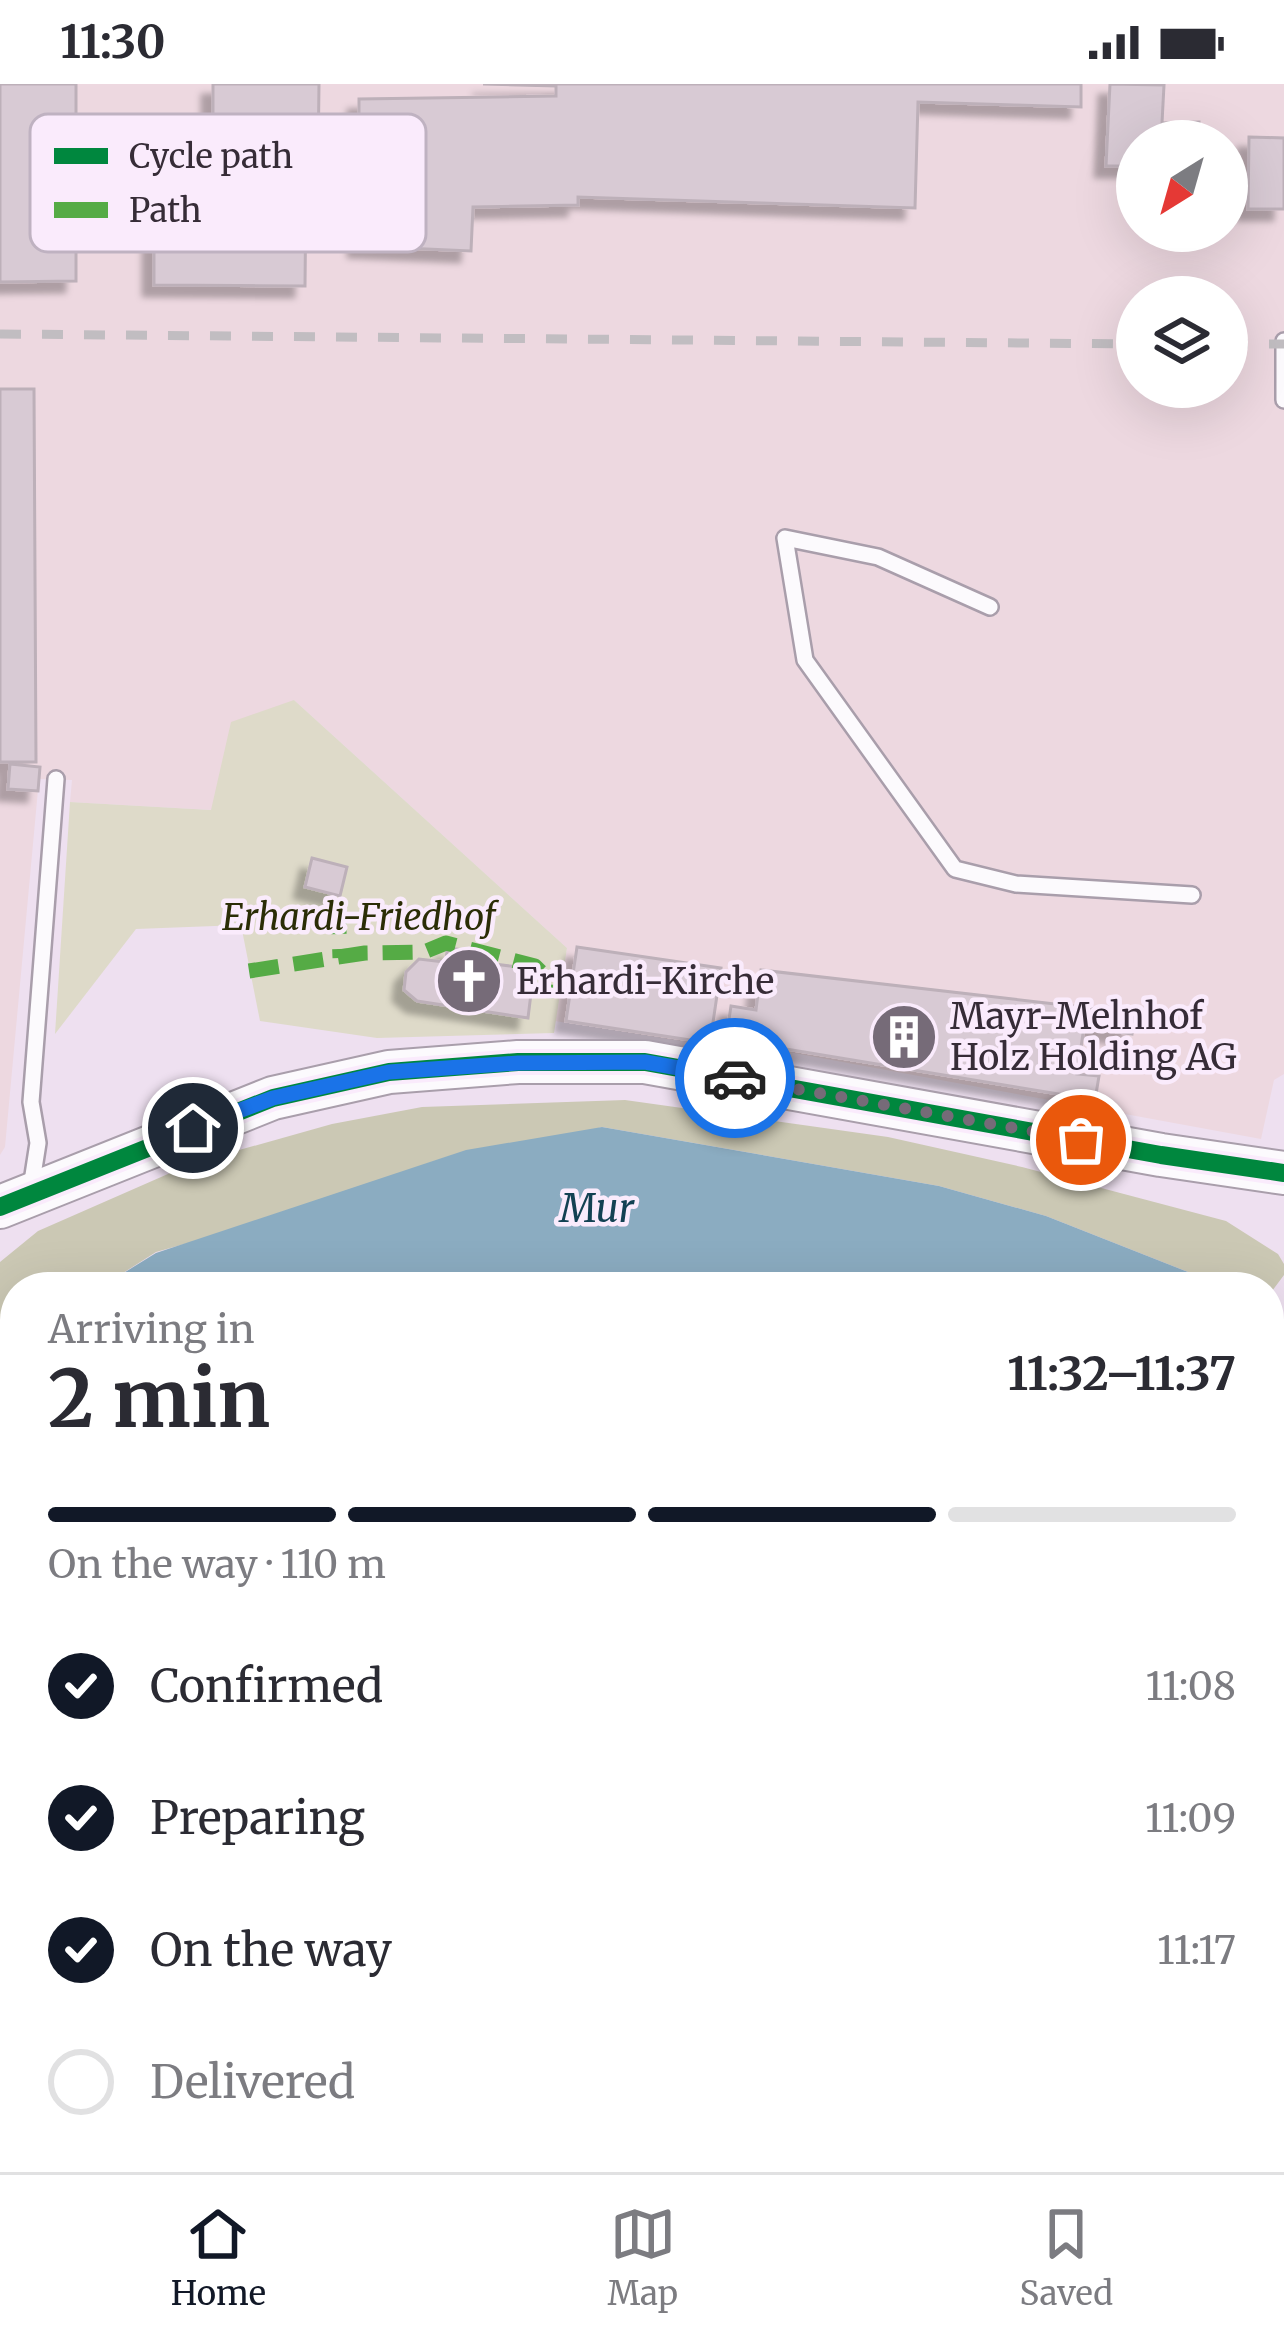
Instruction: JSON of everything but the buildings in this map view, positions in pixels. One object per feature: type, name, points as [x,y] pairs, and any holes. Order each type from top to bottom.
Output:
[{"type":"main road","points":[[15,1200],[273,1098],[389,1072],[518,1063],[645,1062],[1284,1173]]},
{"type":"lane","points":[[1284,341],[1284,400]]},
{"type":"lane","points":[[990,607],[878,556],[785,538],[805,660],[955,869],[1016,884],[1192,895]]},
{"type":"lane","points":[[15,1200],[38,1142],[31,1102],[56,779]]},
{"type":"shaded area","points":[[0,84],[1284,84],[1284,1074],[1274,1080],[1261,1139],[723,1040],[720,1047],[555,1021],[567,948],[294,700],[212,810],[70,802],[72,780],[39,779],[5,1147],[0,1155]]},
{"type":"shaded area","points":[[625,1100],[888,1137],[1226,1221],[1278,1254],[1284,1272],[1188,1272],[1046,1216],[939,1186],[602,1127],[156,1252],[125,1272],[0,1272],[0,1262],[38,1231],[193,1163],[332,1124],[422,1107]]},
{"type":"green space","name":"Erhardi-Friedhof","points":[[294,700],[567,948],[554,1033],[377,1038],[260,1021],[241,925],[136,929],[55,1034],[70,802],[211,810],[231,722]]},
{"type":"water","name":"Mur","points":[[602,1127],[939,1186],[1046,1216],[1188,1272],[125,1272],[156,1253],[466,1150]]},
{"type":"railway","points":[[0,334],[1116,344]]},
{"type":"railway","points":[[1248,344],[1284,344]]},
{"type":"marked path","points":[[338,904],[340,958]]},
{"type":"marked path","points":[[249,971],[365,953],[424,952],[446,943],[535,966],[546,977],[545,998]]},
{"type":"cycle path","points":[[0,1207],[273,1098],[389,1072],[518,1062],[645,1062],[1284,1173]]},
{"type":"way so far","points":[[735,1078],[1081,1140]]},
{"type":"place","name":"Erhardi-Kirche","points":[[469,981]]},
{"type":"place","name":"Mayr-Melnhof Holz Holding AG","points":[[904,1037]]},
{"type":"route","points":[[193,1128],[273,1098],[389,1072],[518,1063],[645,1062],[735,1078]]}]
